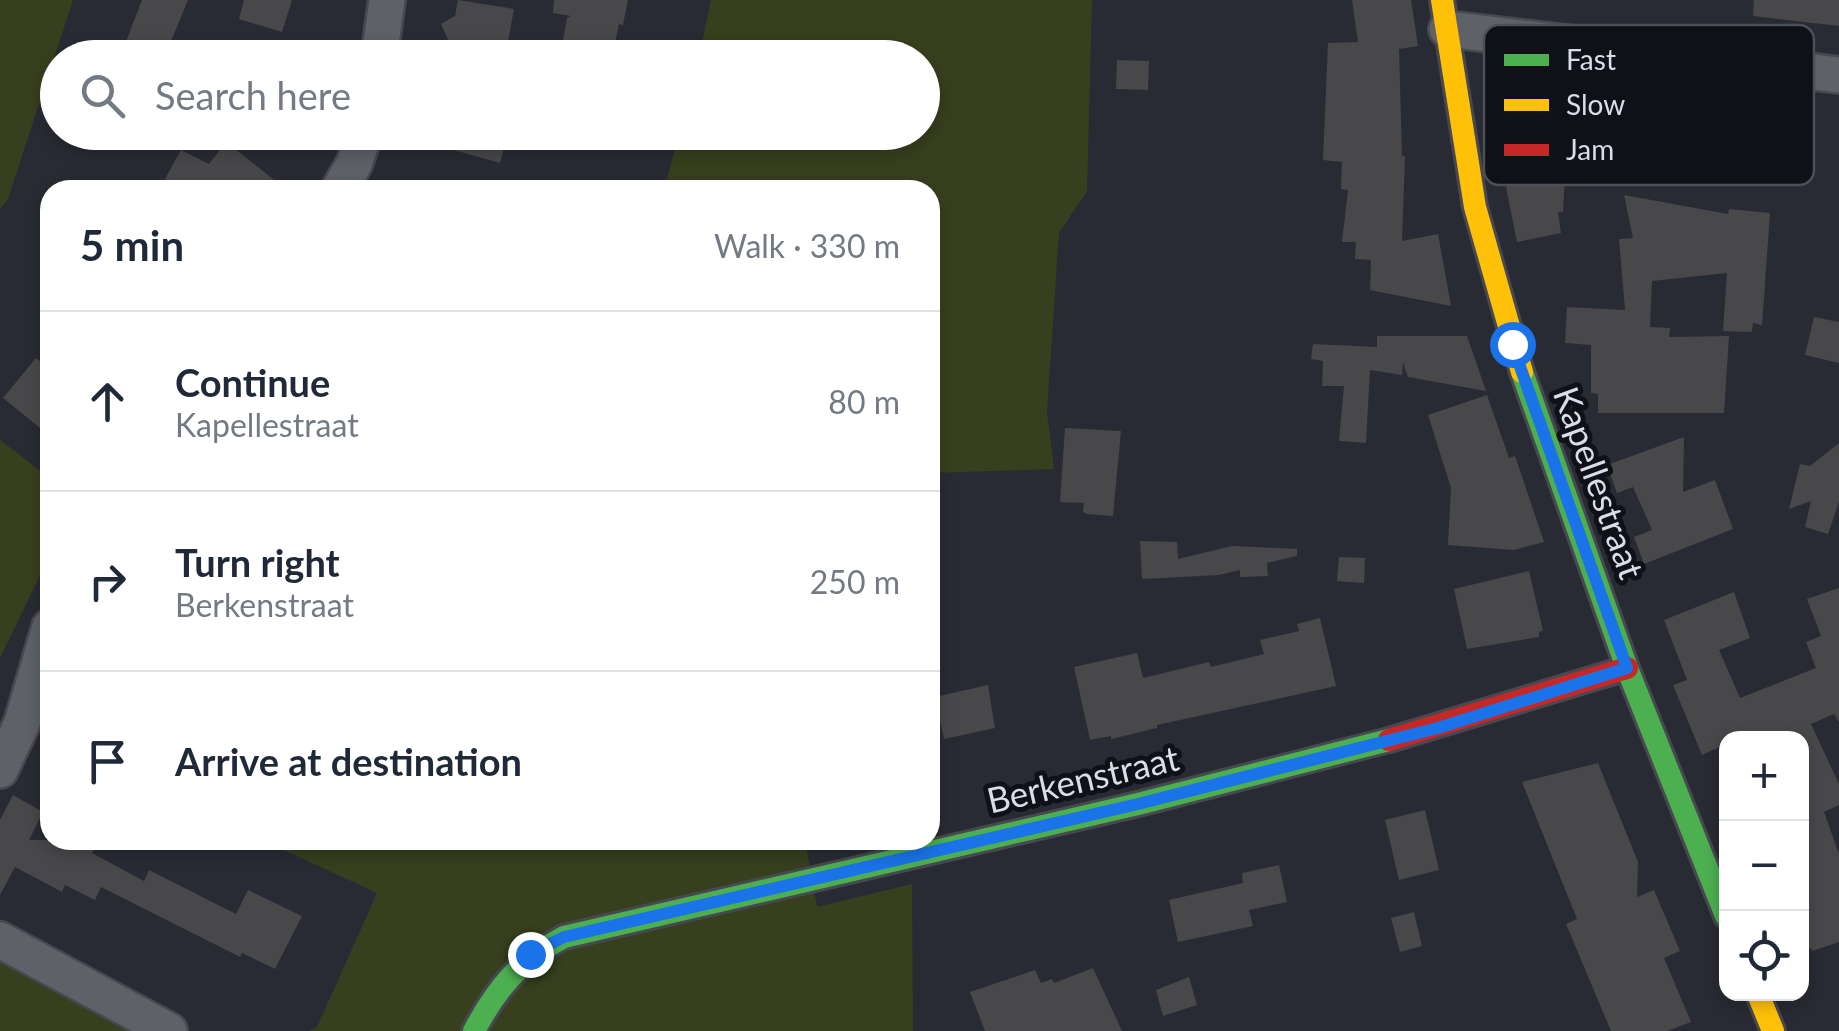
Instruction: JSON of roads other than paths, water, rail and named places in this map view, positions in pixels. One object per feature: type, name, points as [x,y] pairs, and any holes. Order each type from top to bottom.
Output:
[{"type":"street","points":[[381,40],[387,0]]},
{"type":"street","points":[[1444,14],[1515,25]]},
{"type":"street","name":"Kapellestraat","points":[[1444,14],[1476,207],[1491,276],[1512,344],[1627,668],[1724,911]]},
{"type":"street","points":[[1814,71],[1839,75]]},
{"type":"street","points":[[345,180],[359,150]]},
{"type":"street","points":[[0,770],[22,723],[40,661]]},
{"type":"street","name":"Berkenstraat","points":[[940,850],[1384,742],[1627,668]]},
{"type":"street","name":"Berkenstraat","points":[[474,1031],[497,987],[530,954],[564,937],[939,850]]},
{"type":"street","points":[[0,940],[169,1031]]},
{"type":"street","points":[[1761,1001],[1773,1031]]}]
